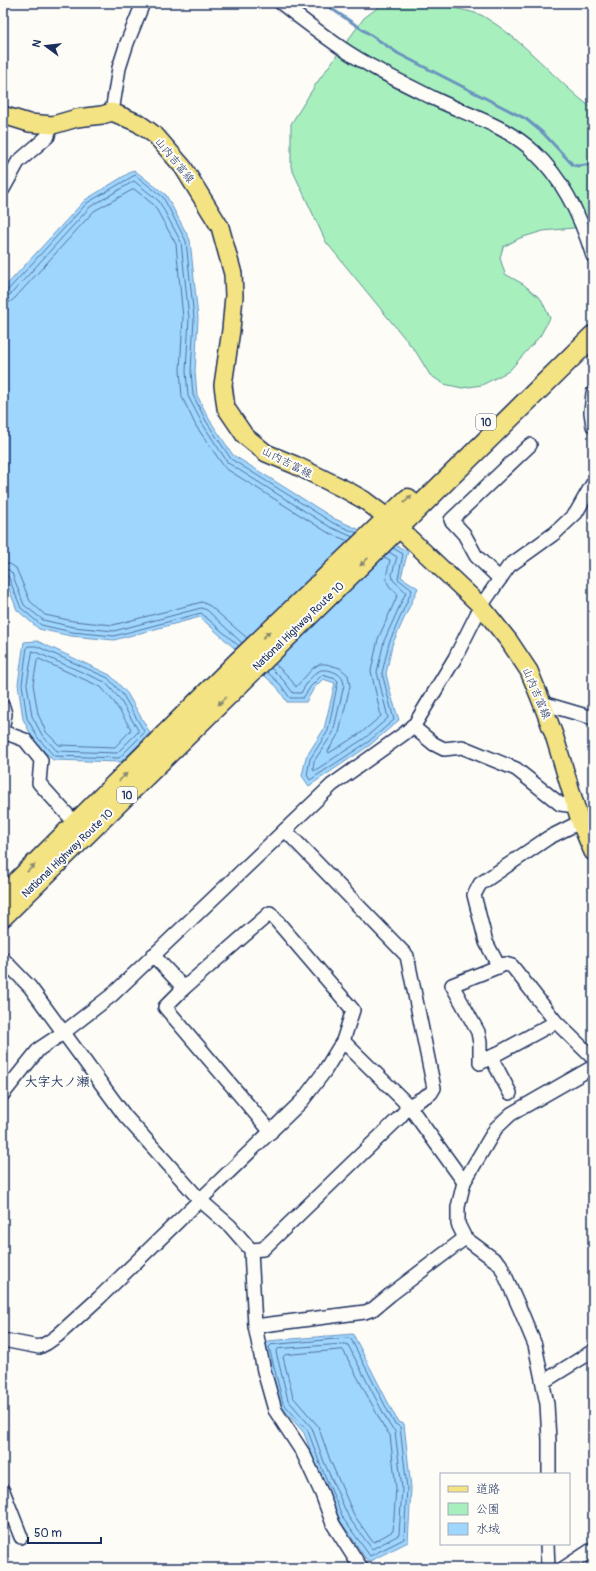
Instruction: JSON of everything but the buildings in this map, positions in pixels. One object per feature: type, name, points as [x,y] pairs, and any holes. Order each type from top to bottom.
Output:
[{"type":"highway","name":"National Highway Route 10","points":[[390,527],[535,374],[593,320]]},
{"type":"highway","name":"National Highway Route 10","points":[[3,896],[76,824],[593,336]]},
{"type":"highway","name":"National Highway Route 10","points":[[3,916],[244,667]]},
{"type":"main road","points":[[3,115],[29,123],[53,125],[77,118],[102,115],[112,112]]},
{"type":"main road","name":"山内吉富線","points":[[112,112],[138,123],[156,136],[183,167],[220,227],[232,274],[234,296],[223,385],[226,408],[245,436],[266,453],[295,465],[364,500],[390,527],[481,606],[509,641],[525,665],[542,702],[554,735],[578,814],[593,852]]},
{"type":"street","points":[[112,112],[119,68],[127,42],[143,3]]},
{"type":"street","points":[[281,3],[340,47],[435,99],[499,128],[518,139],[534,152],[553,174],[570,198],[581,220],[593,256]]},
{"type":"street","points":[[3,189],[18,162],[48,136],[50,124]]},
{"type":"street","points":[[593,393],[591,412],[593,426]]},
{"type":"street","points":[[500,578],[476,556],[464,534],[451,520],[530,445]]},
{"type":"street","points":[[3,1094],[39,1048],[63,1033],[112,995],[332,785],[405,733],[412,726],[455,658],[481,606],[508,566],[555,532],[576,513],[593,483]]},
{"type":"street","points":[[542,702],[593,718]]},
{"type":"street","points":[[3,707],[5,714],[3,725]]},
{"type":"street","points":[[412,726],[434,744],[444,749],[462,747],[516,769],[560,804],[578,814],[548,838],[480,884],[474,895],[486,942],[499,966]]},
{"type":"street","points":[[3,732],[25,740],[40,760],[39,783],[76,824]]},
{"type":"street","points":[[251,1250],[263,1250],[400,1117],[409,1106],[431,1093],[434,1088],[407,956],[285,830]]},
{"type":"street","points":[[3,1340],[39,1347],[47,1343],[99,1298],[272,1132],[308,1095],[324,1072],[343,1041],[353,1010],[270,913],[184,988],[165,1007],[272,1132]]},
{"type":"street","points":[[154,955],[184,988]]},
{"type":"street","points":[[3,959],[30,987],[125,1116],[200,1200],[230,1226],[251,1250],[255,1326],[264,1371],[275,1410],[303,1453],[322,1494],[333,1524],[361,1568]]},
{"type":"street","points":[[556,1022],[480,1063],[480,1043],[478,1032],[452,985],[505,964],[512,966],[556,1022],[593,1058]]},
{"type":"street","points":[[343,1041],[409,1106],[464,1182]]},
{"type":"street","points":[[491,1058],[510,1093]]},
{"type":"street","points":[[549,1473],[547,1404],[535,1345],[500,1264],[465,1238],[458,1224],[458,1207],[464,1182],[496,1128],[511,1114],[593,1067]]},
{"type":"street","points":[[255,1326],[365,1312],[373,1309],[465,1238]]},
{"type":"street","points":[[543,1382],[593,1351]]},
{"type":"street","points":[[3,1491],[21,1537]]},
{"type":"street","points":[[548,1545],[548,1568]]},
{"type":"street","points":[[564,1568],[593,1549]]},
{"type":"green space","points":[[430,3],[465,10],[483,16],[513,37],[565,86],[593,109],[593,226],[543,231],[520,238],[503,247],[500,258],[505,274],[523,284],[541,299],[550,318],[540,336],[509,371],[482,385],[462,388],[444,384],[430,375],[416,352],[326,242],[291,167],[291,124],[316,84],[364,18],[380,6]]},
{"type":"water","points":[[134,170],[166,195],[190,240],[198,318],[195,371],[197,395],[209,419],[233,455],[335,519],[408,551],[401,577],[418,588],[392,645],[386,674],[399,720],[370,745],[309,786],[302,776],[306,757],[324,729],[335,683],[323,679],[314,688],[306,702],[287,702],[277,687],[200,617],[114,640],[71,636],[39,629],[17,610],[3,573],[3,289],[85,200]]},
{"type":"water","points":[[37,641],[110,675],[127,693],[150,733],[121,762],[53,760],[34,741],[23,719],[18,684],[24,642]]},
{"type":"water","points":[[353,1334],[398,1422],[404,1424],[411,1488],[408,1542],[368,1562],[341,1522],[316,1465],[304,1433],[280,1405],[265,1346],[267,1341]]},
{"type":"waterway","points":[[323,3],[399,54],[526,119],[543,133],[573,165],[578,166],[593,164]]},
{"type":"district","name":"大字大ノ瀬","points":[[57,1081]]}]
